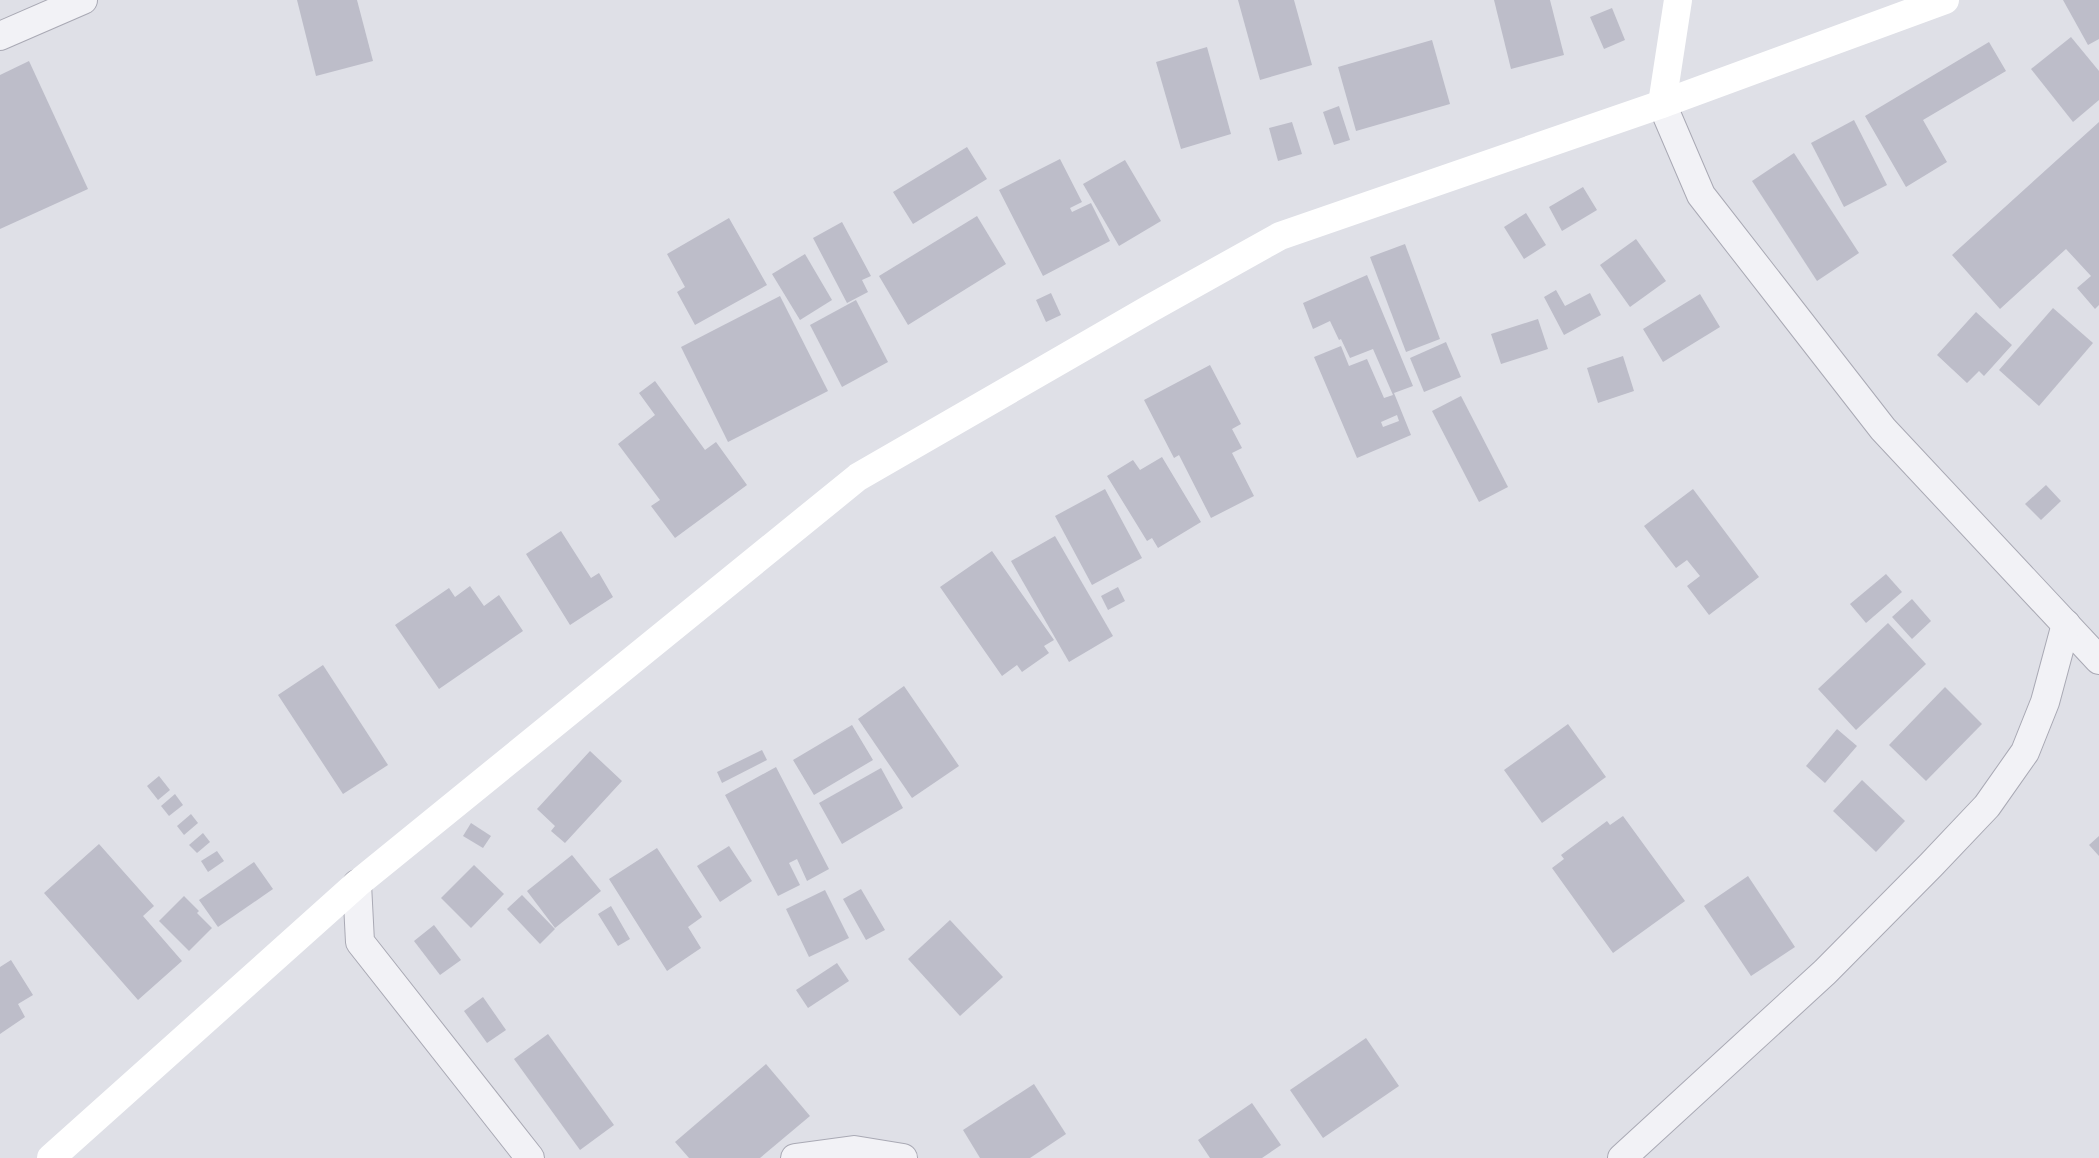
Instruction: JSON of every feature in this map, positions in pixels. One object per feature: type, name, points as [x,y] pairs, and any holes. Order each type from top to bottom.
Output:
[{"type":"main road","points":[[1662,104],[1678,0]]},
{"type":"main road","points":[[51,1158],[357,884],[858,477],[1142,313],[1280,236],[1662,104],[1945,0]]},
{"type":"street","points":[[0,36],[83,0]]},
{"type":"street","points":[[1662,104],[1701,195],[1883,430],[2099,660]]},
{"type":"street","points":[[1622,1158],[1825,972],[1987,806],[2024,752],[2045,702],[2066,624]]},
{"type":"street","points":[[357,884],[360,942],[530,1158]]},
{"type":"street","points":[[795,1158],[854,1150],[903,1158]]},
{"type":"building","points":[[297,0],[357,0],[373,61],[316,76]]},
{"type":"building","points":[[1238,0],[1294,0],[1312,65],[1260,80]]},
{"type":"building","points":[[1494,0],[1550,0],[1564,55],[1511,69]]},
{"type":"building","points":[[2063,0],[2099,0],[2099,39],[2088,45]]},
{"type":"building","points":[[1612,8],[1625,40],[1604,49],[1590,17]]},
{"type":"building","points":[[2071,37],[2099,71],[2099,100],[2073,122],[2031,69]]},
{"type":"building","points":[[1432,40],[1450,104],[1356,131],[1338,67]]},
{"type":"building","points":[[1989,42],[2006,71],[1923,120],[1947,162],[1906,187],[1865,116]]},
{"type":"building","points":[[1207,47],[1231,134],[1181,149],[1156,62]]},
{"type":"building","points":[[29,61],[88,189],[0,229],[0,75]]},
{"type":"building","points":[[1339,106],[1350,140],[1334,145],[1323,112]]},
{"type":"building","points":[[1854,120],[1887,185],[1844,207],[1811,143]]},
{"type":"building","points":[[1292,122],[1302,154],[1278,161],[1269,128]]},
{"type":"building","points":[[2099,122],[2099,305],[2095,309],[2077,288],[2091,276],[2066,249],[2000,309],[1952,255]]},
{"type":"building","points":[[967,147],[987,179],[913,224],[893,192]]},
{"type":"building","points":[[1794,153],[1859,253],[1817,281],[1752,181]]},
{"type":"building","points":[[1060,159],[1082,202],[1070,208],[1072,212],[1091,203],[1110,241],[1043,276],[999,190]]},
{"type":"building","points":[[1125,160],[1161,221],[1119,246],[1083,184]]},
{"type":"building","points":[[1583,187],[1597,210],[1562,231],[1549,207]]},
{"type":"building","points":[[1526,213],[1546,245],[1524,259],[1504,227]]},
{"type":"building","points":[[977,216],[1006,264],[908,325],[879,276]]},
{"type":"building","points":[[729,218],[767,285],[695,325],[677,292],[685,287],[667,254]]},
{"type":"building","points":[[842,222],[871,276],[862,280],[868,292],[847,303],[813,238]]},
{"type":"building","points":[[1636,239],[1666,281],[1630,307],[1600,265]]},
{"type":"building","points":[[1405,244],[1440,339],[1406,352],[1370,257]]},
{"type":"building","points":[[805,254],[832,300],[800,320],[772,274]]},
{"type":"building","points":[[1367,275],[1413,386],[1394,393],[1411,435],[1357,458],[1314,357],[1341,346],[1349,366],[1367,359],[1384,398],[1393,395],[1373,349],[1350,358],[1330,321],[1313,329],[1303,303]],"holes":[[[1397,415],[1399,421],[1383,427],[1381,422]]]},
{"type":"building","points":[[1556,290],[1565,306],[1590,293],[1601,315],[1564,335],[1544,297]]},
{"type":"building","points":[[1051,293],[1061,315],[1046,322],[1036,300]]},
{"type":"building","points":[[1700,294],[1720,327],[1663,362],[1643,329]]},
{"type":"building","points":[[780,296],[828,391],[728,442],[681,347]]},
{"type":"building","points":[[856,300],[888,362],[842,387],[810,325]]},
{"type":"building","points":[[2053,308],[2093,343],[2039,406],[1999,370]]},
{"type":"building","points":[[1976,312],[2012,345],[1984,376],[1979,371],[1967,383],[1937,355]]},
{"type":"building","points":[[1538,319],[1548,349],[1501,364],[1491,334]]},
{"type":"building","points":[[1446,342],[1461,377],[1424,392],[1410,358]]},
{"type":"building","points":[[1623,356],[1634,391],[1598,403],[1587,368]]},
{"type":"building","points":[[1210,365],[1241,424],[1232,429],[1242,448],[1232,453],[1254,496],[1211,518],[1179,455],[1174,458],[1144,400]]},
{"type":"building","points":[[655,381],[705,450],[716,442],[747,485],[675,538],[651,506],[660,500],[618,444],[655,415],[639,393]]},
{"type":"building","points":[[1461,396],[1508,487],[1479,502],[1432,411]]},
{"type":"building","points":[[1162,457],[1201,522],[1158,548],[1152,538],[1147,541],[1107,476],[1133,460],[1140,470]]},
{"type":"building","points":[[2046,485],[2061,501],[2041,520],[2025,504]]},
{"type":"building","points":[[1105,489],[1142,558],[1092,585],[1055,516]]},
{"type":"building","points":[[1693,489],[1759,577],[1709,615],[1687,586],[1700,576],[1687,560],[1676,568],[1644,526]]},
{"type":"building","points":[[561,531],[591,578],[599,573],[613,597],[570,625],[526,554]]},
{"type":"building","points":[[1055,536],[1113,636],[1069,662],[1011,561]]},
{"type":"building","points":[[992,551],[1054,640],[1044,646],[1049,653],[1022,672],[1017,665],[1002,676],[940,587]]},
{"type":"building","points":[[1886,574],[1902,592],[1866,623],[1850,604]]},
{"type":"building","points":[[470,586],[484,606],[499,595],[523,631],[439,689],[395,625],[449,588],[455,597]]},
{"type":"building","points":[[1118,587],[1125,601],[1108,610],[1101,596]]},
{"type":"building","points":[[1912,599],[1931,621],[1912,639],[1892,617]]},
{"type":"building","points":[[1888,623],[1926,664],[1856,730],[1818,689]]},
{"type":"building","points":[[323,665],[388,765],[343,794],[278,695]]},
{"type":"building","points":[[904,686],[959,766],[912,798],[858,719]]},
{"type":"building","points":[[1945,687],[1982,724],[1926,781],[1889,745]]},
{"type":"building","points":[[1568,724],[1606,777],[1542,823],[1504,770]]},
{"type":"building","points":[[852,725],[873,760],[814,795],[793,760]]},
{"type":"building","points":[[1837,729],[1857,746],[1825,783],[1806,766]]},
{"type":"building","points":[[762,750],[767,760],[722,783],[717,772]]},
{"type":"building","points":[[590,751],[622,781],[565,843],[551,831],[555,826],[537,809]]},
{"type":"building","points":[[776,767],[829,869],[807,881],[797,859],[789,863],[800,885],[778,896],[725,795]]},
{"type":"building","points":[[881,768],[903,808],[842,844],[819,803]]},
{"type":"building","points":[[159,776],[170,790],[158,800],[147,786]]},
{"type":"building","points":[[1862,780],[1905,821],[1876,852],[1833,811]]},
{"type":"building","points":[[175,794],[183,805],[169,816],[161,806]]},
{"type":"building","points":[[191,814],[198,823],[184,835],[177,826]]},
{"type":"building","points":[[1623,816],[1685,901],[1613,953],[1552,868],[1564,859],[1561,855],[1607,821],[1610,825]]},
{"type":"building","points":[[471,823],[491,836],[483,848],[463,836]]},
{"type":"building","points":[[203,833],[210,842],[197,853],[189,845]]},
{"type":"building","points":[[2099,836],[2099,856],[2089,845]]},
{"type":"building","points":[[99,844],[154,906],[143,916],[182,961],[138,1000],[44,893]]},
{"type":"building","points":[[729,846],[752,881],[720,902],[697,866]]},
{"type":"building","points":[[657,848],[702,917],[688,927],[701,948],[667,971],[609,879]]},
{"type":"building","points":[[217,851],[224,861],[208,872],[201,861]]},
{"type":"building","points":[[572,855],[601,891],[555,928],[527,891]]},
{"type":"building","points":[[254,862],[273,889],[218,927],[199,900]]},
{"type":"building","points":[[474,865],[504,894],[471,928],[441,898]]},
{"type":"building","points":[[1748,876],[1795,947],[1751,976],[1704,906]]},
{"type":"building","points":[[861,889],[885,930],[866,940],[843,899]]},
{"type":"building","points":[[825,890],[849,938],[809,957],[786,909]]},
{"type":"building","points":[[522,895],[555,929],[540,944],[507,909]]},
{"type":"building","points":[[184,896],[212,928],[189,951],[159,921]]},
{"type":"building","points":[[611,906],[630,939],[618,946],[598,914]]},
{"type":"building","points":[[950,920],[1003,977],[960,1016],[908,959]]},
{"type":"building","points":[[434,925],[461,960],[440,975],[414,941]]},
{"type":"building","points":[[11,960],[33,995],[18,1004],[25,1017],[0,1034],[0,967]]},
{"type":"building","points":[[837,963],[849,981],[808,1008],[796,990]]},
{"type":"building","points":[[483,997],[506,1030],[487,1043],[464,1011]]},
{"type":"building","points":[[548,1034],[614,1125],[580,1150],[514,1059]]},
{"type":"building","points":[[1366,1038],[1399,1086],[1323,1138],[1290,1090]]},
{"type":"building","points":[[766,1064],[810,1116],[760,1158],[689,1158],[675,1142]]},
{"type":"building","points":[[1034,1084],[1066,1134],[1030,1158],[980,1158],[963,1130]]},
{"type":"building","points":[[1252,1103],[1281,1145],[1262,1158],[1210,1158],[1198,1140]]}]
